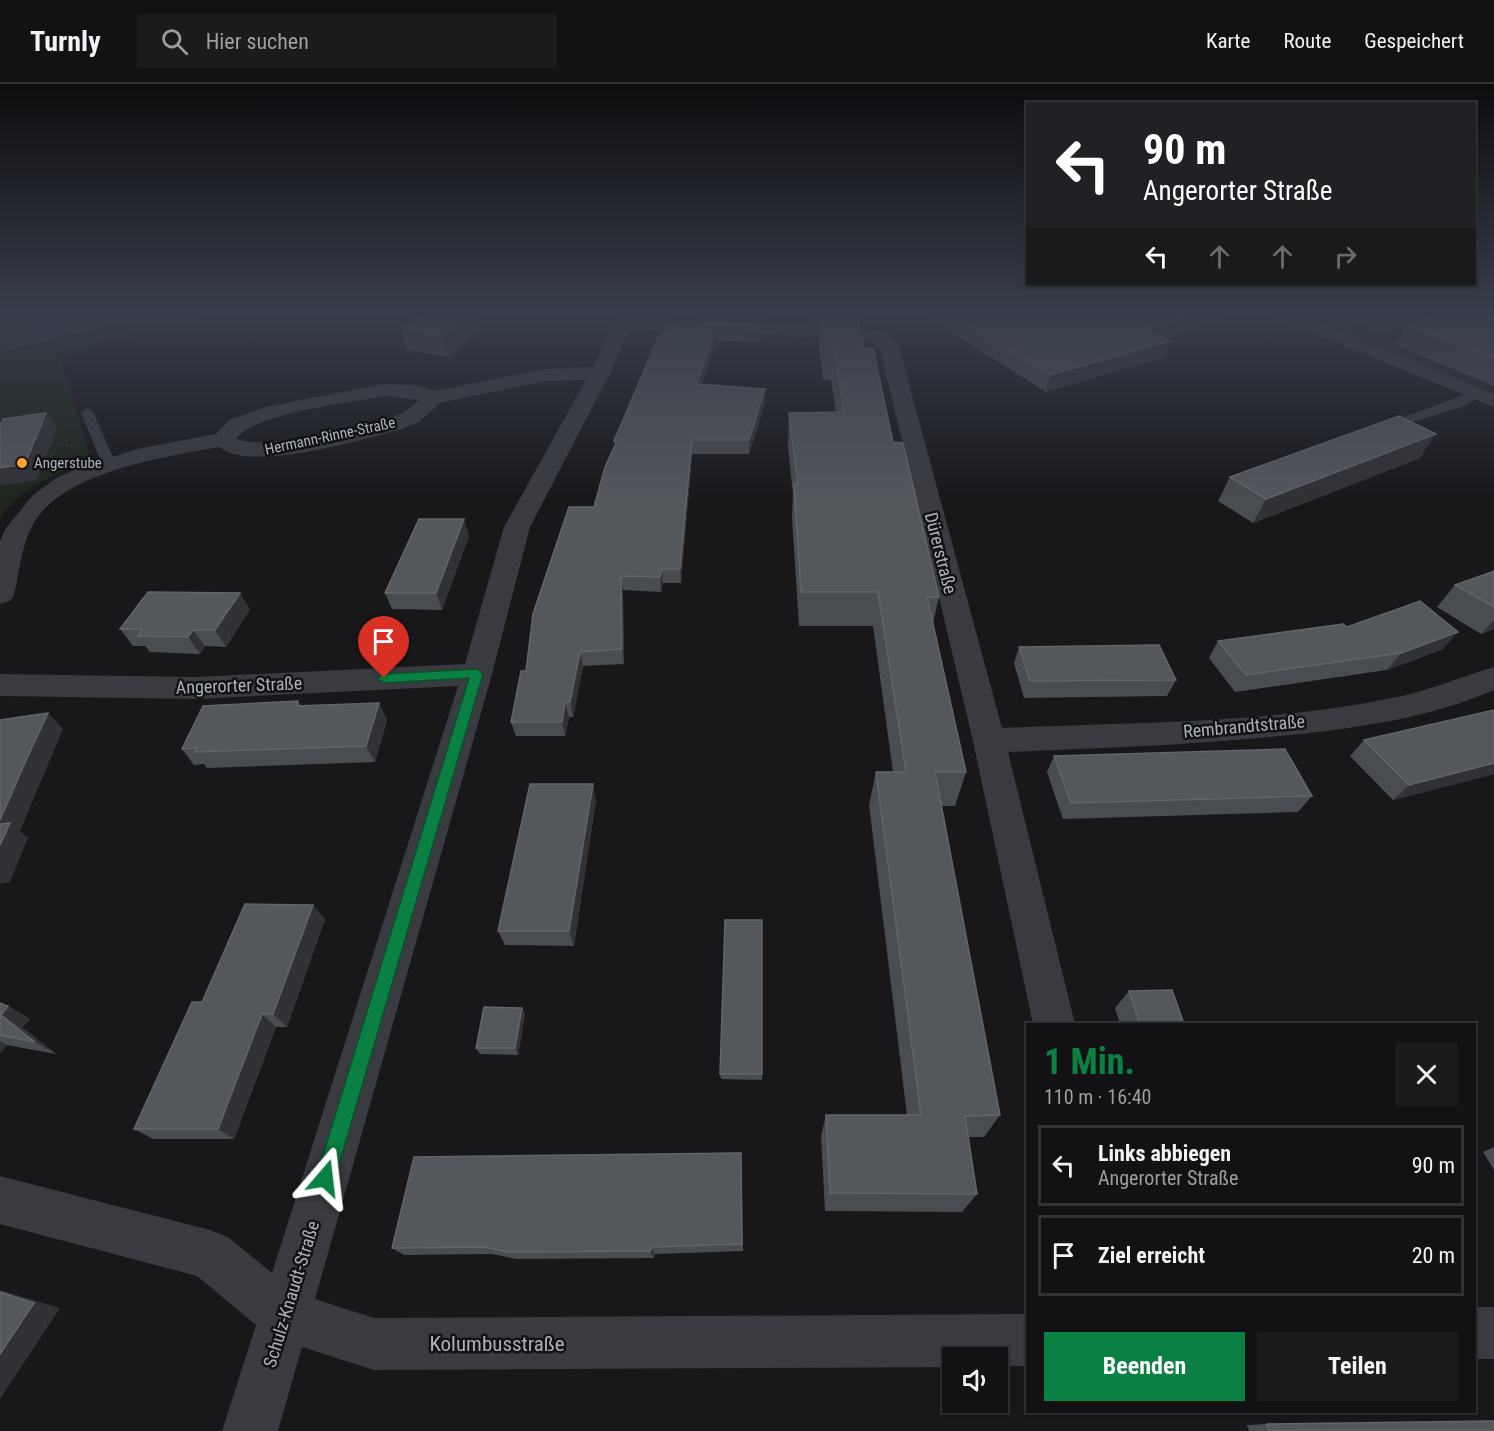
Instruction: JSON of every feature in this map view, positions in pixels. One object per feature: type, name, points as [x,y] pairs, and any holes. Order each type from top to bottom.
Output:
[{"type":"street","name":"Hermann-Rinne-Straße","points":[[223,439],[240,449],[270,451],[390,425],[411,417],[433,398],[549,375]]},
{"type":"street","name":"Schulz-Knaudt-Straße","points":[[250,1431],[477,674],[517,527],[599,375]]},
{"type":"street","name":"Dürerstraße","points":[[896,375],[989,741],[1054,1023]]},
{"type":"street","points":[[1430,375],[1486,398]]},
{"type":"street","name":"Hermann-Rinne-Straße","points":[[0,595],[9,557],[22,522],[52,493],[75,477],[109,464],[223,439],[229,431],[251,418],[360,394],[399,389],[416,391],[433,398]]},
{"type":"street","name":"Angerorter Straße","points":[[0,684],[196,688],[477,674]]},
{"type":"street","name":"Rembrandtstraße","points":[[989,741],[1248,728],[1360,716],[1429,700],[1494,678]]},
{"type":"street","name":"Kolumbusstraße","points":[[0,1200],[210,1255],[284,1315],[374,1344],[1026,1340]]},
{"type":"street","points":[[1476,1333],[1494,1333]]},
{"type":"lane","points":[[1366,433],[1457,404],[1486,398]]},
{"type":"lane","points":[[87,412],[109,464]]},
{"type":"shaded area","points":[[0,375],[65,375],[91,459],[52,476],[27,491],[7,510],[0,521]]},
{"type":"shaded area","points":[[1440,375],[1494,375],[1494,397]]},
{"type":"building","points":[[642,375],[700,375],[697,384],[765,389],[749,440],[692,440],[680,569],[662,569],[660,577],[621,576],[622,649],[580,652],[570,702],[565,702],[562,722],[511,722],[521,671],[526,671],[533,614],[569,507],[594,507],[605,467],[617,441],[614,441]]},
{"type":"building","points":[[838,375],[879,375],[893,442],[903,443],[939,597],[927,597],[966,772],[935,772],[1000,1115],[965,1116],[977,1194],[830,1193],[826,1115],[921,1115],[876,772],[906,772],[878,592],[801,592],[794,484],[798,484],[789,413],[844,412]]},
{"type":"building","points":[[46,413],[25,464],[0,468],[0,425],[3,419]]},
{"type":"building","points":[[1399,416],[1436,434],[1266,499],[1230,477]]},
{"type":"building","points":[[419,519],[464,519],[436,593],[385,593]]},
{"type":"building","points":[[1494,571],[1494,607],[1455,585],[1492,572]]},
{"type":"building","points":[[148,592],[240,593],[215,630],[193,630],[188,637],[138,636],[142,629],[120,629]]},
{"type":"building","points":[[1420,601],[1458,632],[1401,653],[1246,675],[1218,641],[1343,624],[1347,627]]},
{"type":"building","points":[[1159,645],[1176,680],[1030,681],[1019,647]]},
{"type":"building","points":[[298,701],[296,706],[379,703],[366,746],[195,752],[197,748],[182,749],[203,706]]},
{"type":"building","points":[[1494,710],[1494,763],[1409,785],[1364,740]]},
{"type":"building","points":[[48,713],[28,756],[0,820],[0,720]]},
{"type":"building","points":[[1285,749],[1312,796],[1071,803],[1054,756]]},
{"type":"building","points":[[530,784],[593,784],[569,931],[498,931]]},
{"type":"building","points":[[10,823],[0,845],[0,824]]},
{"type":"building","points":[[245,904],[313,905],[273,1014],[262,1014],[218,1129],[134,1129],[192,1002],[202,1002]]},
{"type":"building","points":[[725,920],[762,920],[762,1074],[720,1074]]},
{"type":"building","points":[[1172,990],[1184,1023],[1140,1023],[1129,991]]},
{"type":"building","points":[[0,1003],[8,1006],[1,1015],[35,1042],[0,1035]]},
{"type":"building","points":[[484,1007],[522,1008],[515,1048],[476,1048]]},
{"type":"building","points":[[741,1153],[742,1244],[652,1247],[650,1251],[508,1252],[483,1247],[392,1248],[414,1157]]},
{"type":"building","points":[[0,1292],[34,1303],[0,1354]]},
{"type":"building","points":[[1494,1421],[1494,1431],[1269,1431],[1267,1424]]},
{"type":"place","name":"Angerstube","points":[[22,463]]},
{"type":"route","points":[[325,1178],[477,674],[384,678]]}]
